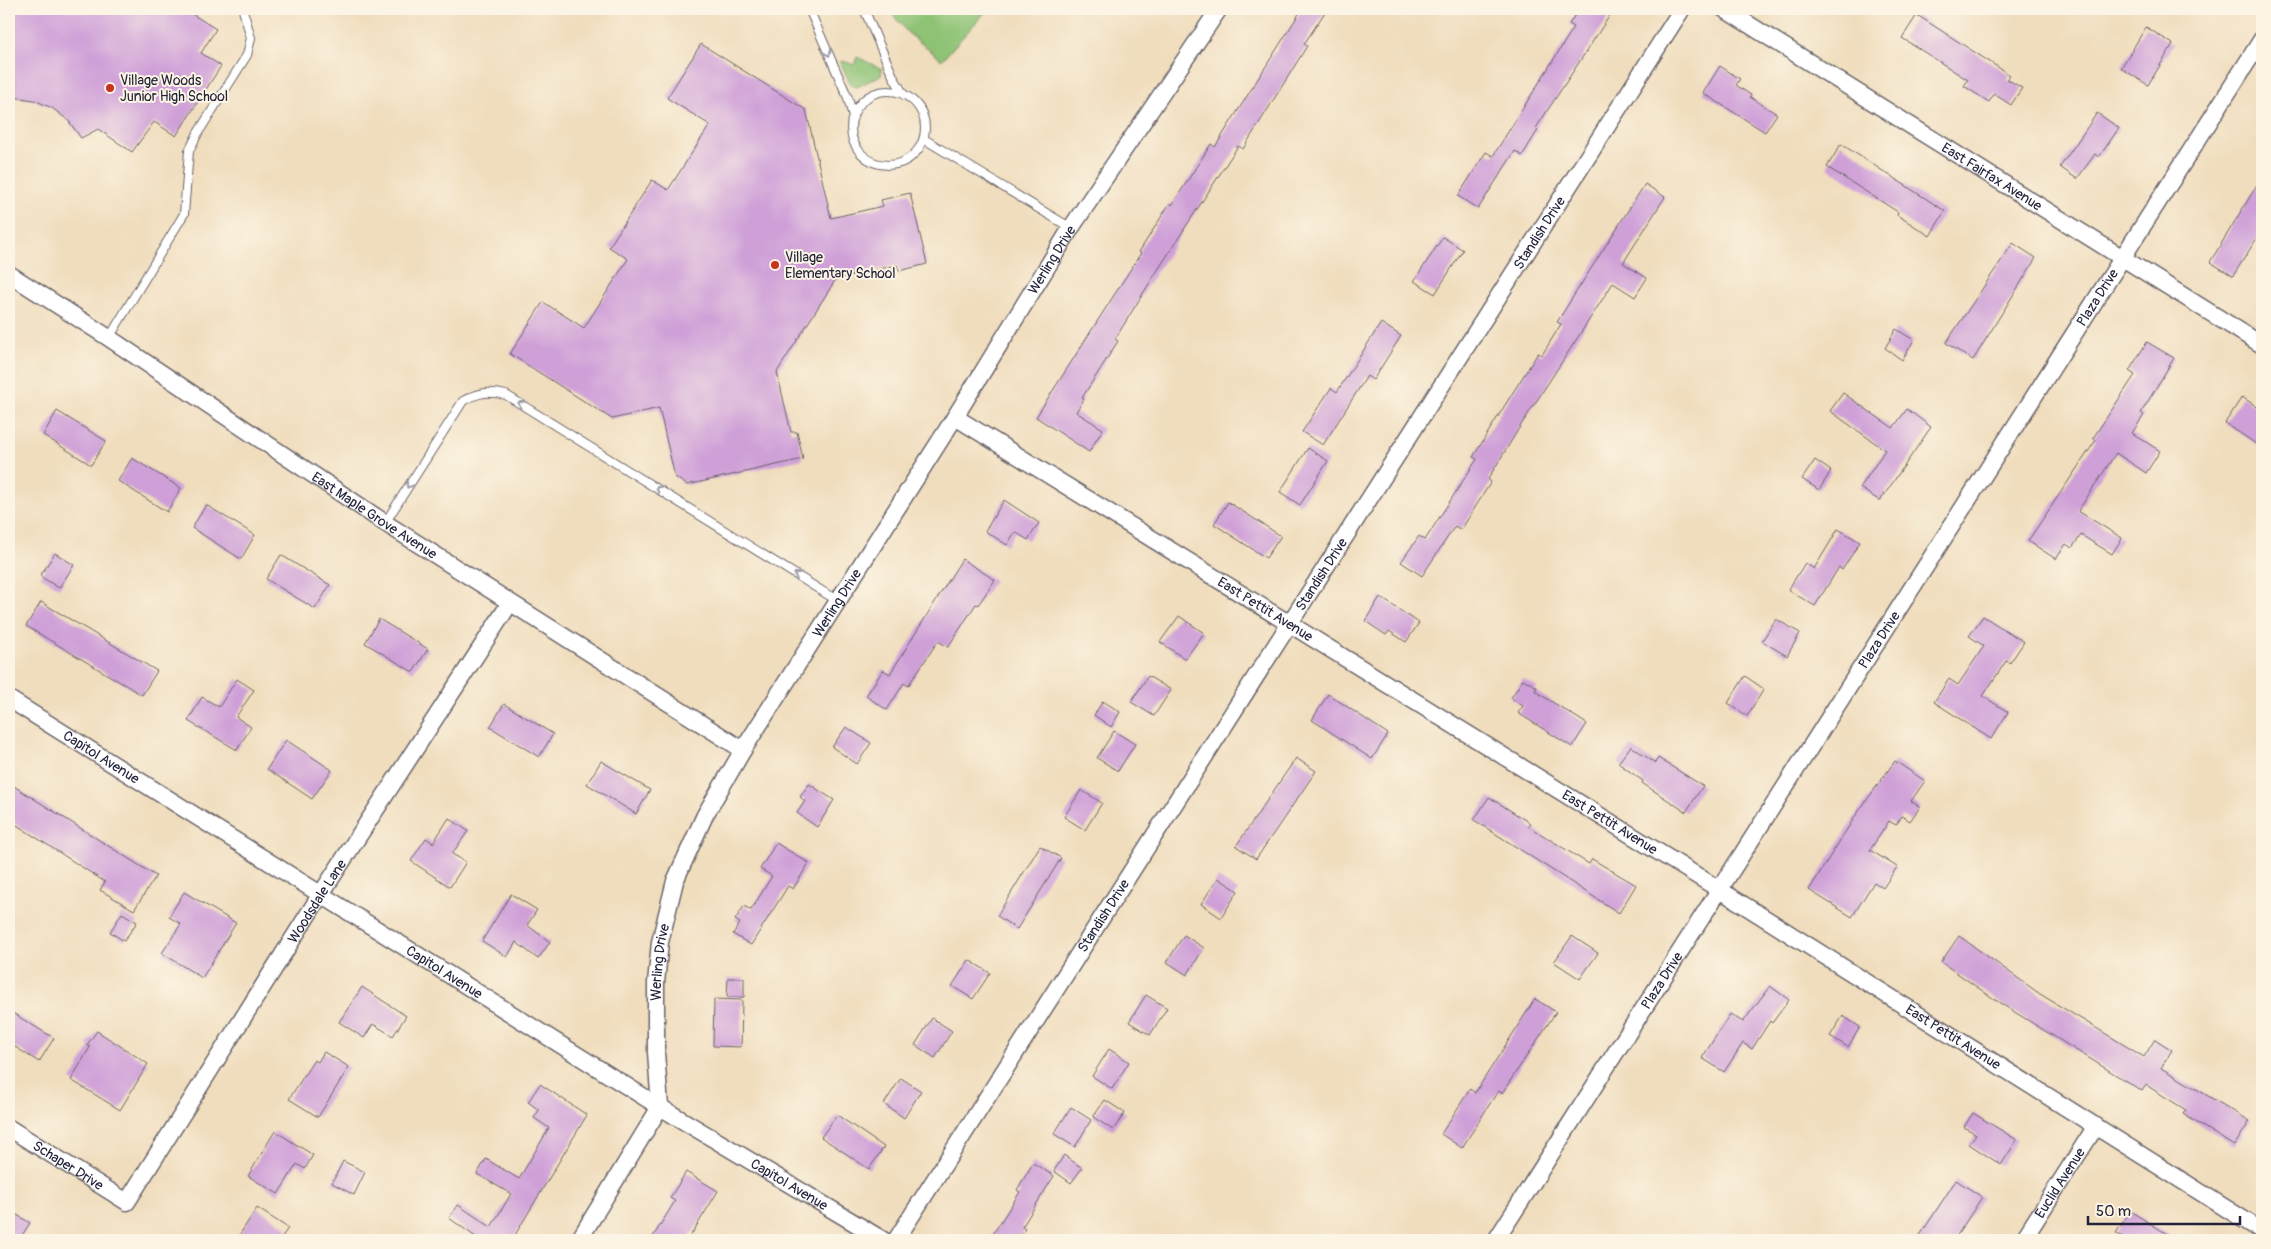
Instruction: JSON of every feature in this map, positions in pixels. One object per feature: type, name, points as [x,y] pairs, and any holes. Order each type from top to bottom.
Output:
[{"type":"street","name":"Werling Drive","points":[[660,1108],[656,1052],[656,983],[660,942],[666,911],[687,851],[743,750],[955,417],[1071,228],[1219,9]]},
{"type":"street","name":"Standish Drive","points":[[896,1240],[1291,625],[1682,9]]},
{"type":"street","name":"East Fairfax Avenue","points":[[1724,9],[2262,344]]},
{"type":"street","name":"Plaza Drive","points":[[1496,1240],[2124,259],[2262,39]]},
{"type":"street","name":"East Maple Grove Avenue","points":[[9,274],[109,338],[385,523],[743,750]]},
{"type":"street","name":"East Pettit Avenue","points":[[955,417],[1720,890],[2262,1231]]},
{"type":"street","name":"Woodsdale Lane","points":[[127,1202],[321,894],[510,604]]},
{"type":"street","name":"Capitol Avenue","points":[[9,698],[660,1108],[883,1240]]},
{"type":"street","points":[[579,1240],[660,1108]]},
{"type":"street","name":"Euclid Avenue","points":[[2023,1240],[2096,1126]]},
{"type":"street","name":"Schaper Drive","points":[[9,1128],[127,1202]]},
{"type":"lane","points":[[809,9],[848,98],[853,117]]},
{"type":"lane","points":[[864,9],[893,76],[904,94],[914,102],[922,113],[925,125],[924,139],[918,150],[903,162],[885,165],[873,162],[861,154],[854,144],[851,131],[853,117],[858,106],[868,97],[878,93],[891,91],[904,94]]},
{"type":"lane","points":[[109,338],[184,214],[189,151],[198,133],[247,55],[251,38],[243,10]]},
{"type":"lane","points":[[924,139],[1071,228]]},
{"type":"lane","points":[[385,523],[463,401],[476,393],[490,391],[506,395],[838,601]]},
{"type":"green space","points":[[888,9],[988,9],[942,60],[908,33]]},
{"type":"green space","points":[[857,57],[882,69],[881,75],[857,87],[851,85],[840,62],[843,61],[854,65]]},
{"type":"building","name":"Village Woods Junior High School","points":[[9,9],[184,9],[216,29],[201,53],[221,66],[176,136],[154,122],[132,152],[98,129],[81,138],[68,120],[52,108],[34,100],[13,97],[14,78],[9,75]]},
{"type":"building","points":[[1302,9],[1327,9],[1304,44],[1307,46],[1243,149],[1238,146],[1152,279],[1115,339],[1118,341],[1082,398],[1084,399],[1076,412],[1103,429],[1089,452],[1036,417],[1141,253],[1139,252],[1170,203],[1172,205],[1211,144],[1215,147]]},
{"type":"building","points":[[1579,9],[1614,9],[1536,128],[1538,130],[1522,156],[1515,151],[1478,209],[1458,196],[1486,152],[1493,156],[1574,27],[1569,24]]},
{"type":"building","points":[[1917,15],[2010,75],[2007,79],[2022,88],[2011,105],[1994,94],[1989,102],[1964,86],[1968,80],[1902,38]]},
{"type":"building","points":[[2146,27],[2173,44],[2148,85],[2121,68]]},
{"type":"building","name":"Village Elementary School","points":[[701,44],[806,110],[831,218],[883,206],[881,200],[910,193],[927,264],[899,271],[897,265],[836,279],[777,372],[791,432],[797,432],[803,459],[687,485],[675,477],[659,408],[612,419],[510,354],[543,302],[584,328],[628,259],[609,247],[652,180],[668,190],[710,125],[667,98]]},
{"type":"building","points":[[1720,66],[1740,79],[1736,85],[1751,95],[1750,97],[1777,114],[1765,132],[1703,93]]},
{"type":"building","points":[[2097,113],[2119,128],[2099,157],[2095,154],[2077,179],[2060,167]]},
{"type":"building","points":[[1841,144],[1945,211],[1930,236],[1897,215],[1898,212],[1827,167]]},
{"type":"building","points":[[2262,177],[2262,230],[2233,276],[2210,262]]},
{"type":"building","points":[[1645,184],[1665,197],[1623,263],[1647,278],[1635,297],[1613,283],[1521,425],[1488,479],[1491,482],[1461,530],[1455,526],[1422,576],[1401,562],[1419,536],[1425,540],[1477,459],[1473,457],[1510,397],[1538,353],[1542,355],[1561,324],[1557,322]]},
{"type":"building","points":[[1443,237],[1463,250],[1435,294],[1414,281]]},
{"type":"building","points":[[2013,243],[2036,258],[1973,360],[1946,343]]},
{"type":"building","points":[[1381,323],[1401,336],[1373,380],[1367,376],[1323,445],[1302,432],[1331,388],[1337,392]]},
{"type":"building","points":[[1896,329],[1914,340],[1902,360],[1885,348]]},
{"type":"building","points":[[2147,342],[2174,358],[2141,413],[2144,415],[2132,433],[2160,451],[2146,473],[2116,453],[2078,511],[2122,538],[2112,554],[2081,535],[2072,548],[2066,544],[2056,559],[2028,541],[2096,440],[2093,438],[2135,375],[2129,371]]},
{"type":"building","points":[[1843,393],[1893,428],[1907,409],[1931,427],[1880,501],[1860,488],[1885,450],[1830,411]]},
{"type":"building","points":[[2242,397],[2262,410],[2262,448],[2225,423]]},
{"type":"building","points":[[57,411],[106,441],[91,465],[43,435]]},
{"type":"building","points":[[1308,448],[1328,461],[1300,505],[1280,492]]},
{"type":"building","points":[[132,458],[181,488],[167,512],[118,481]]},
{"type":"building","points":[[1815,460],[1831,471],[1819,490],[1802,479]]},
{"type":"building","points":[[1004,500],[1039,523],[1028,540],[1015,532],[1007,545],[985,531]]},
{"type":"building","points":[[1228,502],[1281,536],[1266,558],[1214,524]]},
{"type":"building","points":[[206,505],[255,535],[241,559],[192,528]]},
{"type":"building","points":[[1838,529],[1860,542],[1842,570],[1839,567],[1815,606],[1788,590],[1805,563],[1814,569]]},
{"type":"building","points":[[55,553],[74,565],[59,588],[40,576]]},
{"type":"building","points":[[281,555],[330,585],[315,609],[266,579]]},
{"type":"building","points":[[962,559],[995,580],[978,605],[976,604],[948,647],[938,641],[908,686],[904,683],[887,710],[866,696],[883,670],[890,674]]},
{"type":"building","points":[[1380,597],[1419,623],[1406,642],[1389,631],[1386,635],[1365,621]]},
{"type":"building","points":[[41,602],[157,671],[142,695],[26,626]]},
{"type":"building","points":[[1179,616],[1204,633],[1185,659],[1160,642]]},
{"type":"building","points":[[1983,616],[2024,642],[2010,663],[2006,661],[1983,696],[2008,712],[1991,739],[1934,702],[1949,679],[1958,685],[1984,646],[1969,636]]},
{"type":"building","points":[[379,619],[428,649],[413,672],[365,643]]},
{"type":"building","points":[[1776,619],[1800,633],[1787,656],[1762,641]]},
{"type":"building","points":[[1148,676],[1171,690],[1154,716],[1131,702]]},
{"type":"building","points":[[1745,676],[1764,689],[1747,716],[1728,703]]},
{"type":"building","points":[[237,679],[254,690],[236,717],[251,727],[237,750],[188,721],[202,697],[219,707]]},
{"type":"building","points":[[1523,679],[1537,687],[1535,691],[1587,724],[1572,747],[1518,713],[1523,706],[1511,698]]},
{"type":"building","points":[[1328,694],[1388,734],[1372,759],[1312,720]]},
{"type":"building","points":[[1103,701],[1120,712],[1111,727],[1094,715]]},
{"type":"building","points":[[504,704],[553,734],[539,757],[490,727]]},
{"type":"building","points":[[846,727],[871,743],[857,764],[832,747]]},
{"type":"building","points":[[1114,731],[1135,744],[1118,771],[1097,758]]},
{"type":"building","points":[[286,740],[332,770],[312,799],[267,769]]},
{"type":"building","points":[[1631,746],[1655,763],[1658,758],[1703,786],[1686,812],[1642,783],[1643,781],[1618,763]]},
{"type":"building","points":[[1296,758],[1316,771],[1256,859],[1236,846]]},
{"type":"building","points":[[601,761],[650,790],[636,814],[587,784]]},
{"type":"building","points":[[1895,761],[1925,781],[1911,801],[1920,807],[1910,821],[1902,816],[1896,825],[1889,821],[1870,850],[1897,867],[1883,888],[1874,882],[1852,917],[1809,890],[1856,815]]},
{"type":"building","points":[[9,783],[156,876],[134,910],[100,890],[105,882],[9,820]]},
{"type":"building","points":[[809,784],[834,800],[817,827],[797,813],[805,801],[800,797]]},
{"type":"building","points":[[1081,790],[1102,803],[1085,830],[1064,817]]},
{"type":"building","points":[[1489,797],[1530,823],[1528,826],[1589,864],[1592,859],[1636,885],[1619,913],[1474,820]]},
{"type":"building","points":[[449,818],[468,831],[452,854],[466,862],[450,887],[411,861],[426,838],[433,843]]},
{"type":"building","points":[[776,843],[809,863],[793,889],[788,886],[751,945],[733,934],[740,923],[735,920],[744,906],[751,910],[772,876],[760,869]]},
{"type":"building","points":[[1040,846],[1061,858],[1017,929],[997,916]]},
{"type":"building","points":[[1218,878],[1238,891],[1221,918],[1201,904]]},
{"type":"building","points":[[184,892],[236,923],[202,978],[162,953],[181,924],[169,917]]},
{"type":"building","points":[[511,894],[537,910],[527,925],[550,942],[538,959],[516,942],[507,957],[482,941]]},
{"type":"building","points":[[122,913],[137,922],[124,941],[110,932]]},
{"type":"building","points":[[1184,935],[1204,948],[1187,975],[1167,962]]},
{"type":"building","points":[[1572,936],[1598,953],[1580,979],[1554,962]]},
{"type":"building","points":[[1959,936],[2040,994],[2144,1057],[2155,1039],[2172,1050],[2161,1068],[2250,1121],[2234,1146],[2183,1114],[2186,1110],[2146,1085],[2142,1091],[2000,1003],[1941,962]]},
{"type":"building","points":[[969,960],[990,973],[973,999],[952,986]]},
{"type":"building","points":[[728,978],[744,978],[744,997],[727,997]]},
{"type":"building","points":[[1770,986],[1789,1000],[1772,1023],[1770,1021],[1752,1049],[1743,1043],[1724,1072],[1702,1058],[1730,1014],[1743,1022]]},
{"type":"building","points":[[362,987],[406,1016],[393,1036],[373,1024],[364,1038],[339,1022]]},
{"type":"building","points":[[1146,995],[1167,1008],[1150,1035],[1129,1022]]},
{"type":"building","points":[[714,999],[742,1000],[741,1047],[713,1046]]},
{"type":"building","points":[[1535,999],[1556,1012],[1502,1093],[1498,1091],[1462,1148],[1441,1134],[1470,1089],[1475,1093]]},
{"type":"building","points":[[9,1011],[54,1038],[39,1062],[9,1043]]},
{"type":"building","points":[[1843,1016],[1860,1027],[1848,1047],[1830,1036]]},
{"type":"building","points":[[932,1018],[952,1031],[935,1058],[915,1045]]},
{"type":"building","points":[[97,1031],[148,1064],[120,1110],[71,1080],[90,1047],[87,1045]]},
{"type":"building","points":[[1109,1049],[1129,1062],[1112,1089],[1092,1076]]},
{"type":"building","points":[[324,1052],[349,1067],[318,1117],[289,1099],[314,1060],[318,1062]]},
{"type":"building","points":[[901,1078],[921,1091],[904,1118],[884,1104]]},
{"type":"building","points":[[540,1084],[587,1115],[512,1240],[480,1240],[449,1218],[458,1205],[491,1227],[511,1194],[477,1174],[486,1159],[519,1179],[549,1128],[534,1118],[539,1110],[528,1102]]},
{"type":"building","points":[[1105,1100],[1125,1113],[1113,1130],[1093,1117]]},
{"type":"building","points":[[1071,1107],[1091,1120],[1075,1147],[1054,1134]]},
{"type":"building","points":[[1973,1113],[2017,1140],[2001,1165],[1969,1144],[1976,1134],[1964,1127]]},
{"type":"building","points":[[837,1115],[884,1147],[869,1169],[821,1137]]},
{"type":"building","points":[[275,1131],[313,1155],[305,1169],[297,1164],[278,1194],[248,1176]]},
{"type":"building","points":[[1064,1155],[1082,1168],[1071,1183],[1054,1171]]},
{"type":"building","points":[[343,1161],[365,1172],[354,1195],[332,1183]]},
{"type":"building","points":[[1033,1163],[1054,1176],[1022,1227],[1025,1229],[1018,1240],[989,1240],[1020,1192],[1017,1190]]},
{"type":"building","points":[[686,1172],[718,1191],[688,1240],[651,1240],[675,1201],[670,1198]]},
{"type":"building","points":[[1956,1180],[1982,1197],[1954,1240],[1917,1240]]},
{"type":"building","points":[[257,1208],[288,1228],[280,1240],[236,1240]]},
{"type":"building","points":[[9,1210],[30,1223],[19,1240],[9,1240]]},
{"type":"building","points":[[2130,1211],[2177,1240],[2127,1240],[2116,1233]]},
{"type":"place","name":"Village Woods Junior High School","points":[[110,88]]},
{"type":"place","name":"Village Elementary School","points":[[775,265]]}]
